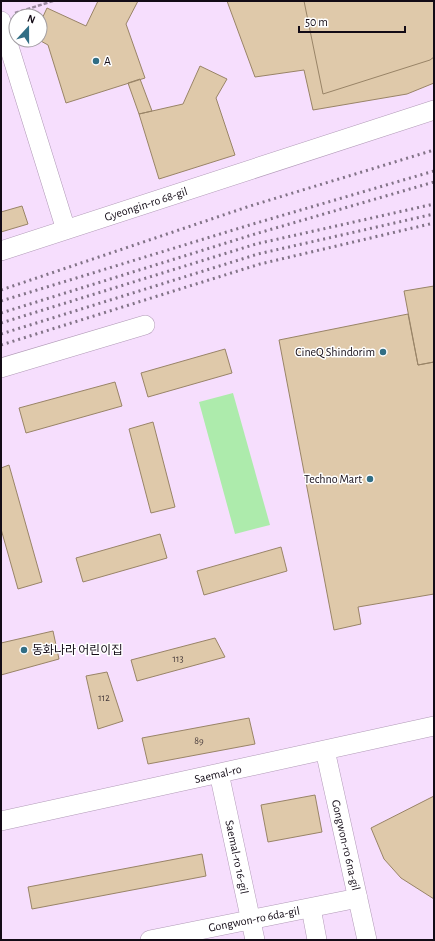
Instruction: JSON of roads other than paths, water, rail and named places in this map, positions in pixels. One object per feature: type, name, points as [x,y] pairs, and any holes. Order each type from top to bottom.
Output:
[{"type":"street","points":[[16,48],[66,230]]},
{"type":"street","name":"Gyeongin-ro 68-gil","points":[[1,251],[434,110]]},
{"type":"street","points":[[1,368],[145,325]]},
{"type":"street","name":"Saemal-ro","points":[[1,821],[434,726]]},
{"type":"street","name":"Gongwon-ro 6na-gil","points":[[325,750],[367,940]]},
{"type":"street","name":"Saemal-ro 16-gil","points":[[219,773],[255,940]]},
{"type":"street","name":"Gongwon-ro 6da-gil","points":[[150,940],[179,937],[250,920],[358,898]]},
{"type":"street","points":[[311,908],[317,940]]},
{"type":"railway","points":[[1,290],[250,206],[434,150]]},
{"type":"railway","points":[[1,301],[253,224],[434,171]]},
{"type":"railway","points":[[1,313],[255,234],[434,182]]},
{"type":"railway","points":[[1,323],[256,244],[434,204]]},
{"type":"railway","points":[[1,334],[258,254],[434,214]]},
{"type":"railway","points":[[1,345],[260,264],[434,223]]},
{"type":"place","name":"A","points":[[96,61]]},
{"type":"place","name":"CineQ Shindorim","points":[[383,352]]},
{"type":"place","name":"Techno Mart","points":[[370,479]]},
{"type":"place","name":"동화나라 어린이집","points":[[24,650]]}]
